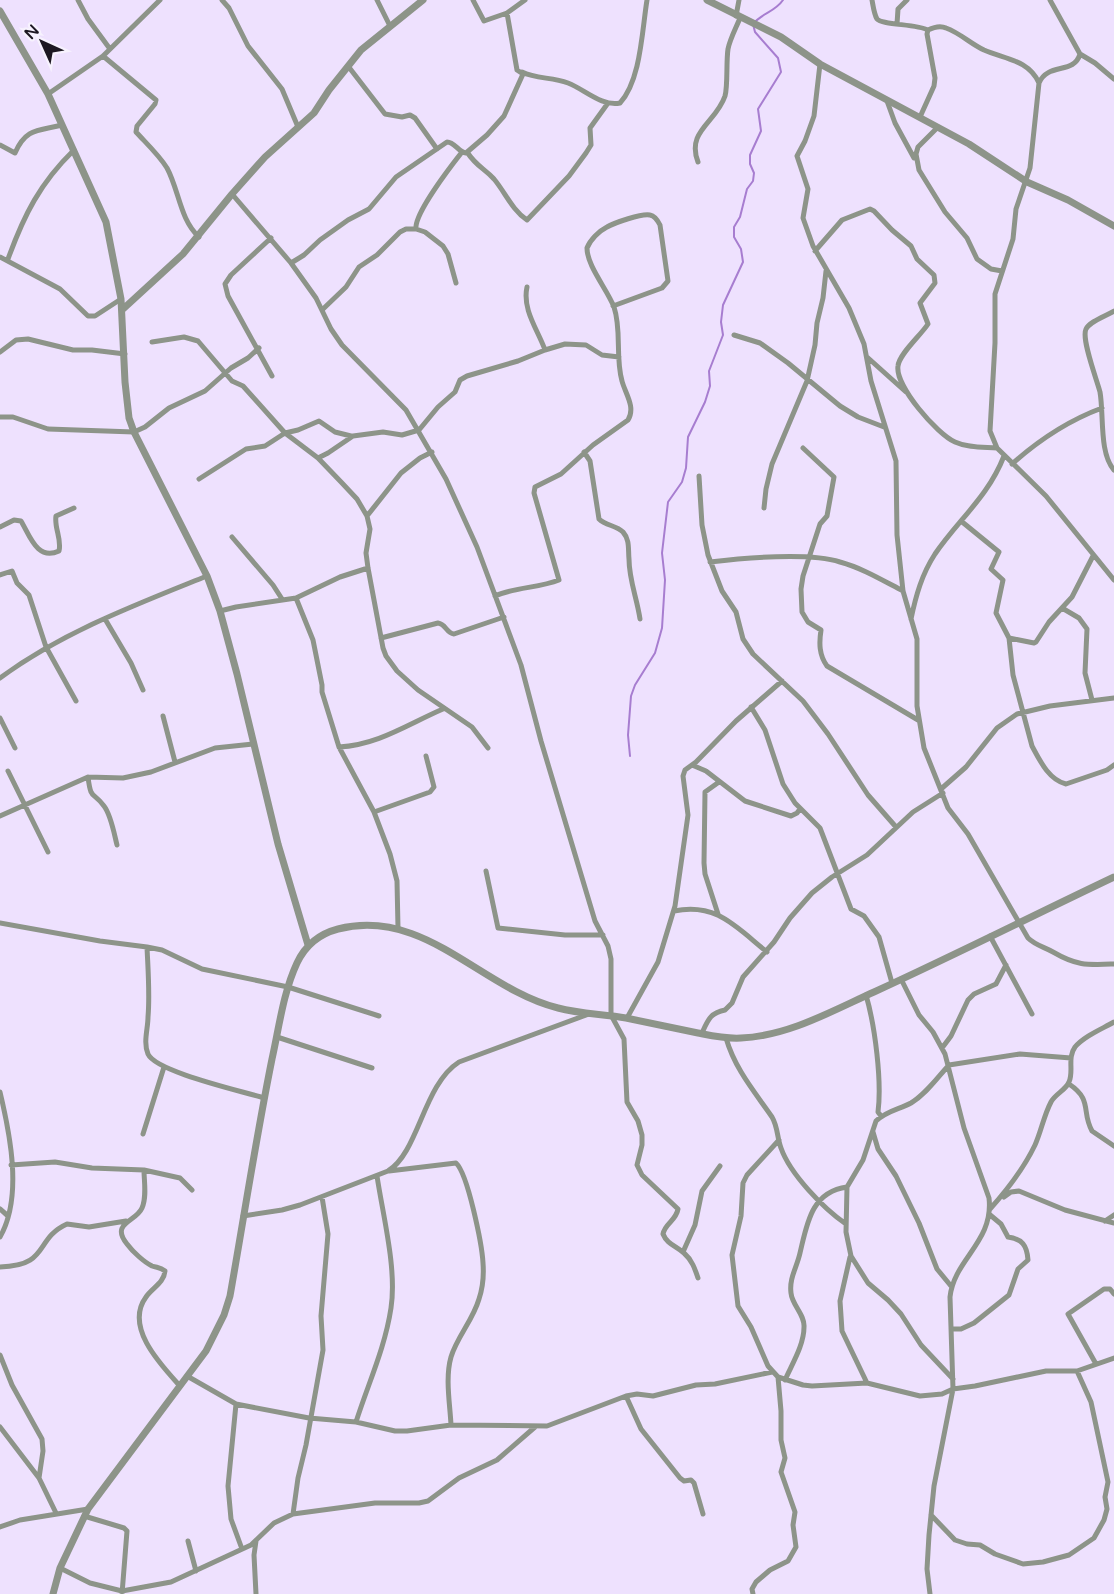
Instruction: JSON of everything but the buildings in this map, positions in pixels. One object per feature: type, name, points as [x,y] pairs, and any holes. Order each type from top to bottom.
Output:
[{"type":"street","points":[[78,0],[88,20],[110,49]]},
{"type":"street","points":[[48,94],[103,56],[160,0]]},
{"type":"street","points":[[222,0],[229,8],[248,46],[282,89],[298,126]]},
{"type":"street","points":[[377,0],[390,26]]},
{"type":"street","points":[[122,310],[199,237],[265,156],[314,113],[361,50],[423,0]]},
{"type":"street","points":[[473,0],[484,21],[507,14],[525,0]]},
{"type":"street","points":[[517,70],[532,77],[548,77],[568,83],[608,103],[620,104],[641,55],[647,0]]},
{"type":"street","points":[[707,0],[717,2],[738,17],[781,37],[820,64],[969,144],[1027,182],[1068,200],[1114,226]]},
{"type":"street","points":[[698,162],[694,152],[695,143],[700,131],[718,109],[725,95],[729,47],[738,17],[739,0]]},
{"type":"street","points":[[872,0],[877,18],[881,22],[908,24],[928,30],[937,26],[948,28],[983,50],[1024,65],[1031,70],[1039,83]]},
{"type":"street","points":[[897,24],[898,9],[906,0]]},
{"type":"street","points":[[1050,0],[1080,54],[1114,79]]},
{"type":"street","points":[[416,229],[416,218],[441,178],[504,116],[523,74],[517,70],[507,14]]},
{"type":"street","points":[[1,16],[48,94],[106,222],[121,299],[129,418],[207,576],[220,611],[294,903],[308,945]]},
{"type":"street","points":[[920,117],[934,86],[935,78],[928,30]]},
{"type":"street","points":[[1080,54],[1073,65],[1047,72],[1039,83],[1030,168],[1016,209],[1013,239],[995,294],[995,343],[990,423],[993,440],[1004,456],[1058,508],[1093,556],[1114,580]]},
{"type":"street","points":[[103,56],[156,100],[137,126],[136,132],[166,166],[189,225],[199,237]]},
{"type":"street","points":[[820,64],[814,116],[806,141],[797,156],[808,189],[808,200],[803,218],[815,251],[849,308],[867,357],[871,381],[897,470],[896,525],[903,591],[917,639],[918,720],[924,748],[948,808],[968,834],[1028,938],[1034,944],[1070,962],[1087,965],[1114,964]]},
{"type":"street","points":[[348,66],[385,114],[402,117],[410,115],[415,118],[437,149]]},
{"type":"street","points":[[887,101],[916,162],[945,212],[967,238],[973,254],[985,266],[1002,271]]},
{"type":"street","points":[[291,262],[304,255],[348,220],[369,209],[396,177],[449,142],[465,152],[481,170],[486,171],[504,192],[518,214],[526,220],[569,176],[586,153],[591,144],[590,128],[608,103]]},
{"type":"street","points":[[0,145],[15,153],[21,140],[29,133],[62,125]]},
{"type":"street","points":[[916,162],[918,147],[938,127]]},
{"type":"street","points":[[8,259],[20,225],[39,191],[56,167],[74,150]]},
{"type":"street","points":[[232,194],[291,262],[342,345],[398,400],[419,430],[432,452],[477,547],[521,665],[541,741],[595,921],[608,946],[611,959],[611,1016],[624,1039],[627,1102],[642,1135],[637,1165],[642,1175],[676,1206],[677,1213],[663,1233],[668,1242],[690,1260],[698,1278]]},
{"type":"street","points":[[815,251],[842,220],[870,209],[911,246],[917,259],[933,275],[935,283],[920,303],[928,324],[898,364],[899,377],[927,420],[949,439],[964,446],[997,447]]},
{"type":"street","points":[[495,596],[559,580],[534,490],[538,485],[561,474],[584,452],[631,416],[631,406],[622,380],[619,327],[613,306],[586,252],[588,244],[608,226],[642,215],[650,215],[660,225],[668,281],[662,288],[613,306]]},
{"type":"street","points":[[322,310],[346,287],[360,267],[406,229],[416,229],[431,236],[443,246],[448,254],[456,283]]},
{"type":"street","points":[[270,238],[231,275],[225,284],[228,296],[259,348],[272,376]]},
{"type":"street","points":[[0,257],[8,259],[60,289],[88,316],[96,316],[121,299]]},
{"type":"street","points":[[764,508],[772,464],[807,381],[815,345],[817,322],[824,298],[826,270]]},
{"type":"street","points":[[527,287],[525,296],[529,312],[544,350]]},
{"type":"street","points":[[1114,311],[1090,324],[1085,333],[1100,394],[1106,458],[1114,470]]},
{"type":"street","points":[[734,335],[760,344],[854,415],[884,427]]},
{"type":"street","points":[[152,342],[184,337],[198,340],[234,383],[243,386],[285,433],[318,458],[357,499],[368,516],[370,529],[366,553],[386,656],[397,671],[443,709],[472,727],[488,748]]},
{"type":"street","points":[[0,352],[16,340],[28,339],[73,350],[125,354]]},
{"type":"street","points":[[199,479],[246,449],[265,446],[285,433],[319,421],[344,436],[383,432],[402,435],[419,430],[438,407],[455,392],[462,378],[518,361],[544,350],[580,344],[602,355],[619,357]]},
{"type":"street","points":[[0,417],[13,417],[48,429],[134,432],[145,427],[168,408],[205,391],[259,348]]},
{"type":"street","points":[[867,357],[910,394]]},
{"type":"street","points":[[1012,464],[1062,425],[1102,408]]},
{"type":"street","points":[[318,458],[352,436]]},
{"type":"street","points":[[803,448],[834,477],[827,516],[820,524],[803,576],[801,608],[808,622],[821,630],[819,645],[824,663],[830,669],[863,686],[883,701],[918,720]]},
{"type":"street","points":[[368,516],[401,473],[432,452]]},
{"type":"street","points":[[584,452],[590,461],[599,519],[620,530],[628,540],[630,578],[637,598],[640,619]]},
{"type":"street","points":[[911,619],[916,593],[935,554],[984,494],[1004,456]]},
{"type":"street","points":[[699,476],[702,525],[710,562],[722,591],[736,612],[747,647],[803,701],[868,795],[896,827]]},
{"type":"street","points":[[0,527],[14,520],[21,521],[35,546],[43,554],[52,554],[59,551],[60,546],[55,523],[56,516],[74,508]]},
{"type":"street","points":[[961,521],[999,552],[991,569],[1003,580],[996,614],[1009,638],[1013,675],[1032,746],[1053,779],[1062,783],[1070,784],[1107,770],[1114,765]]},
{"type":"street","points":[[232,537],[282,599]]},
{"type":"street","points":[[1009,638],[1035,643],[1072,597],[1093,556]]},
{"type":"street","points":[[710,562],[736,559],[828,559],[872,574],[903,591]]},
{"type":"street","points":[[220,611],[296,598],[340,577],[368,568]]},
{"type":"street","points":[[0,575],[12,571],[17,583],[28,595],[46,647],[76,701]]},
{"type":"street","points":[[0,678],[46,647],[105,619],[207,576]]},
{"type":"street","points":[[296,598],[313,640],[322,692],[339,747],[374,812],[390,854],[398,881],[398,928]]},
{"type":"street","points":[[1062,608],[1079,618],[1087,629],[1085,673],[1092,700]]},
{"type":"street","points":[[381,639],[438,623],[443,625],[449,633],[454,634],[504,617]]},
{"type":"street","points":[[105,619],[131,663],[143,690]]},
{"type":"street","points":[[627,1018],[658,962],[674,911],[688,815],[683,776],[685,770],[751,707],[782,681]]},
{"type":"street","points":[[702,1034],[711,1016],[718,1011],[725,1011],[732,1003],[743,977],[767,952],[790,918],[812,893],[867,855],[918,808],[942,791],[966,767],[1002,723],[1024,711],[1114,698]]},
{"type":"street","points":[[751,707],[765,730],[783,784],[800,809],[820,828],[851,909],[864,916],[879,937],[892,983]]},
{"type":"street","points":[[339,747],[367,744],[381,739],[443,709]]},
{"type":"street","points":[[163,716],[175,762]]},
{"type":"street","points":[[0,718],[15,748]]},
{"type":"street","points":[[0,816],[88,777],[123,778],[151,772],[215,748],[253,744]]},
{"type":"street","points":[[374,812],[430,792],[434,787],[426,756]]},
{"type":"street","points":[[692,765],[706,771],[744,801],[791,816],[800,809]]},
{"type":"street","points":[[8,771],[48,852]]},
{"type":"street","points":[[88,777],[90,792],[105,807],[117,844]]},
{"type":"street","points":[[718,914],[705,874],[704,863],[705,792],[719,782]]},
{"type":"street","points":[[486,871],[498,928],[566,935],[603,935]]},
{"type":"street","points":[[53,1594],[60,1568],[86,1512],[214,1338],[228,1306],[264,1098],[288,987],[297,962],[308,945],[320,936],[345,927],[366,924],[398,928],[457,956],[531,998],[559,1008],[627,1018],[726,1038],[752,1038],[812,1020],[1114,877]]},
{"type":"street","points":[[674,911],[698,908],[718,914],[767,952]]},
{"type":"street","points":[[0,922],[100,941],[147,946],[162,950],[202,969],[288,987],[379,1016]]},
{"type":"street","points":[[990,936],[1032,1014]]},
{"type":"street","points":[[147,946],[148,1017],[145,1041],[148,1054],[164,1067],[264,1098]]},
{"type":"street","points":[[942,1048],[951,1036],[970,997],[996,984],[1006,965]]},
{"type":"street","points":[[901,979],[919,1015],[942,1048],[949,1065],[964,1128],[989,1198],[990,1211],[986,1230],[980,1242],[951,1286],[954,1379],[934,1486],[927,1569],[930,1594]]},
{"type":"street","points":[[866,995],[878,1060],[880,1099],[878,1112],[881,1116]]},
{"type":"street","points":[[243,1216],[282,1210],[388,1171],[400,1162],[427,1106],[451,1067],[593,1012]]},
{"type":"street","points":[[990,1211],[1019,1175],[1037,1139],[1050,1103],[1069,1084],[1071,1058],[1076,1046],[1114,1022]]},
{"type":"street","points":[[277,1037],[372,1068]]},
{"type":"street","points":[[726,1038],[737,1066],[774,1122],[778,1140],[795,1172],[836,1217],[846,1224]]},
{"type":"street","points":[[867,1383],[842,1331],[840,1301],[850,1256],[846,1224],[847,1187],[863,1160],[872,1130],[881,1116],[912,1102],[949,1065],[1020,1054],[1071,1058]]},
{"type":"street","points":[[143,1134],[164,1067]]},
{"type":"street","points":[[1069,1084],[1082,1094],[1092,1131],[1114,1146]]},
{"type":"street","points":[[0,1092],[9,1128],[12,1207],[0,1237]]},
{"type":"street","points":[[872,1130],[878,1149],[896,1176],[919,1223],[937,1269],[951,1286]]},
{"type":"street","points":[[778,1140],[747,1175],[743,1183],[741,1216],[732,1255],[738,1306],[751,1327],[772,1372],[778,1377],[812,1386],[867,1383],[920,1396],[942,1394],[953,1389],[1046,1371],[1077,1371],[1114,1358]]},
{"type":"street","points":[[11,1165],[55,1162],[92,1168],[144,1170],[180,1178],[192,1190]]},
{"type":"street","points":[[388,1171],[456,1163],[463,1173],[473,1211],[483,1261],[483,1284],[478,1303],[452,1355],[449,1368],[451,1425]]},
{"type":"street","points":[[683,1252],[695,1225],[702,1191],[720,1166]]},
{"type":"street","points":[[144,1170],[142,1208],[122,1227],[122,1232],[126,1243],[152,1266],[162,1268],[165,1274],[147,1295],[141,1307],[141,1329],[151,1352],[180,1386]]},
{"type":"street","points":[[356,1422],[381,1355],[392,1307],[393,1275],[377,1176]]},
{"type":"street","points":[[785,1380],[797,1353],[804,1329],[802,1319],[791,1296],[790,1284],[808,1219],[820,1200],[838,1188],[847,1187]]},
{"type":"street","points":[[995,1203],[1011,1192],[1019,1191],[1065,1210],[1114,1223]]},
{"type":"street","points":[[293,1514],[323,1350],[321,1316],[328,1234],[322,1197]]},
{"type":"street","points":[[0,1209],[9,1216]]},
{"type":"street","points":[[952,1329],[961,1329],[974,1323],[1009,1295],[1018,1269],[1028,1260],[1027,1251],[1020,1239],[1008,1237],[990,1211]]},
{"type":"street","points":[[1105,1221],[1114,1215]]},
{"type":"street","points":[[0,1268],[18,1266],[32,1261],[56,1230],[67,1224],[89,1227],[128,1220]]},
{"type":"street","points":[[850,1256],[868,1283],[895,1307],[921,1345],[954,1379]]},
{"type":"street","points":[[1096,1364],[1068,1314],[1104,1289],[1110,1289],[1114,1294]]},
{"type":"street","points":[[0,1355],[12,1385],[42,1439],[44,1451],[39,1478]]},
{"type":"street","points":[[931,1515],[955,1540],[980,1545],[995,1554],[1028,1564],[1070,1554],[1094,1538],[1100,1530],[1107,1509],[1105,1497],[1108,1482],[1091,1402],[1077,1371]]},
{"type":"street","points":[[187,1376],[236,1404],[309,1418],[356,1422],[394,1431],[407,1431],[451,1425],[547,1426],[626,1396],[637,1394],[653,1396],[696,1385],[715,1384],[772,1372]]},
{"type":"street","points":[[753,1594],[752,1588],[756,1582],[770,1570],[788,1561],[796,1547],[793,1525],[795,1512],[781,1472],[785,1458],[781,1440],[778,1377]]},
{"type":"street","points":[[626,1396],[644,1433],[680,1478],[684,1481],[691,1480],[694,1483],[703,1514]]},
{"type":"street","points":[[236,1404],[228,1486],[231,1519],[242,1549]]},
{"type":"street","points":[[0,1427],[39,1478],[56,1513]]},
{"type":"street","points":[[60,1568],[90,1583],[122,1592],[171,1582],[242,1549],[256,1541],[274,1523],[293,1514],[375,1503],[428,1501],[459,1478],[497,1460],[535,1427]]},
{"type":"street","points":[[1107,1509],[1114,1506]]},
{"type":"street","points":[[0,1527],[56,1513],[86,1512],[124,1528],[127,1531],[122,1592]]},
{"type":"street","points":[[188,1541],[196,1572]]},
{"type":"street","points":[[256,1541],[254,1555],[256,1594]]},
{"type":"street","points":[[150,1587],[151,1594]]},
{"type":"waterway","points":[[630,756],[628,735],[631,696],[635,685],[655,653],[662,628],[665,580],[662,553],[668,502],[682,482],[686,468],[688,437],[705,402],[710,386],[709,371],[723,335],[721,322],[723,305],[743,262],[741,249],[734,237],[734,227],[740,217],[747,189],[753,181],[754,173],[750,164],[750,155],[761,131],[758,109],[781,72],[778,58],[755,32],[753,24],[783,0]]}]
